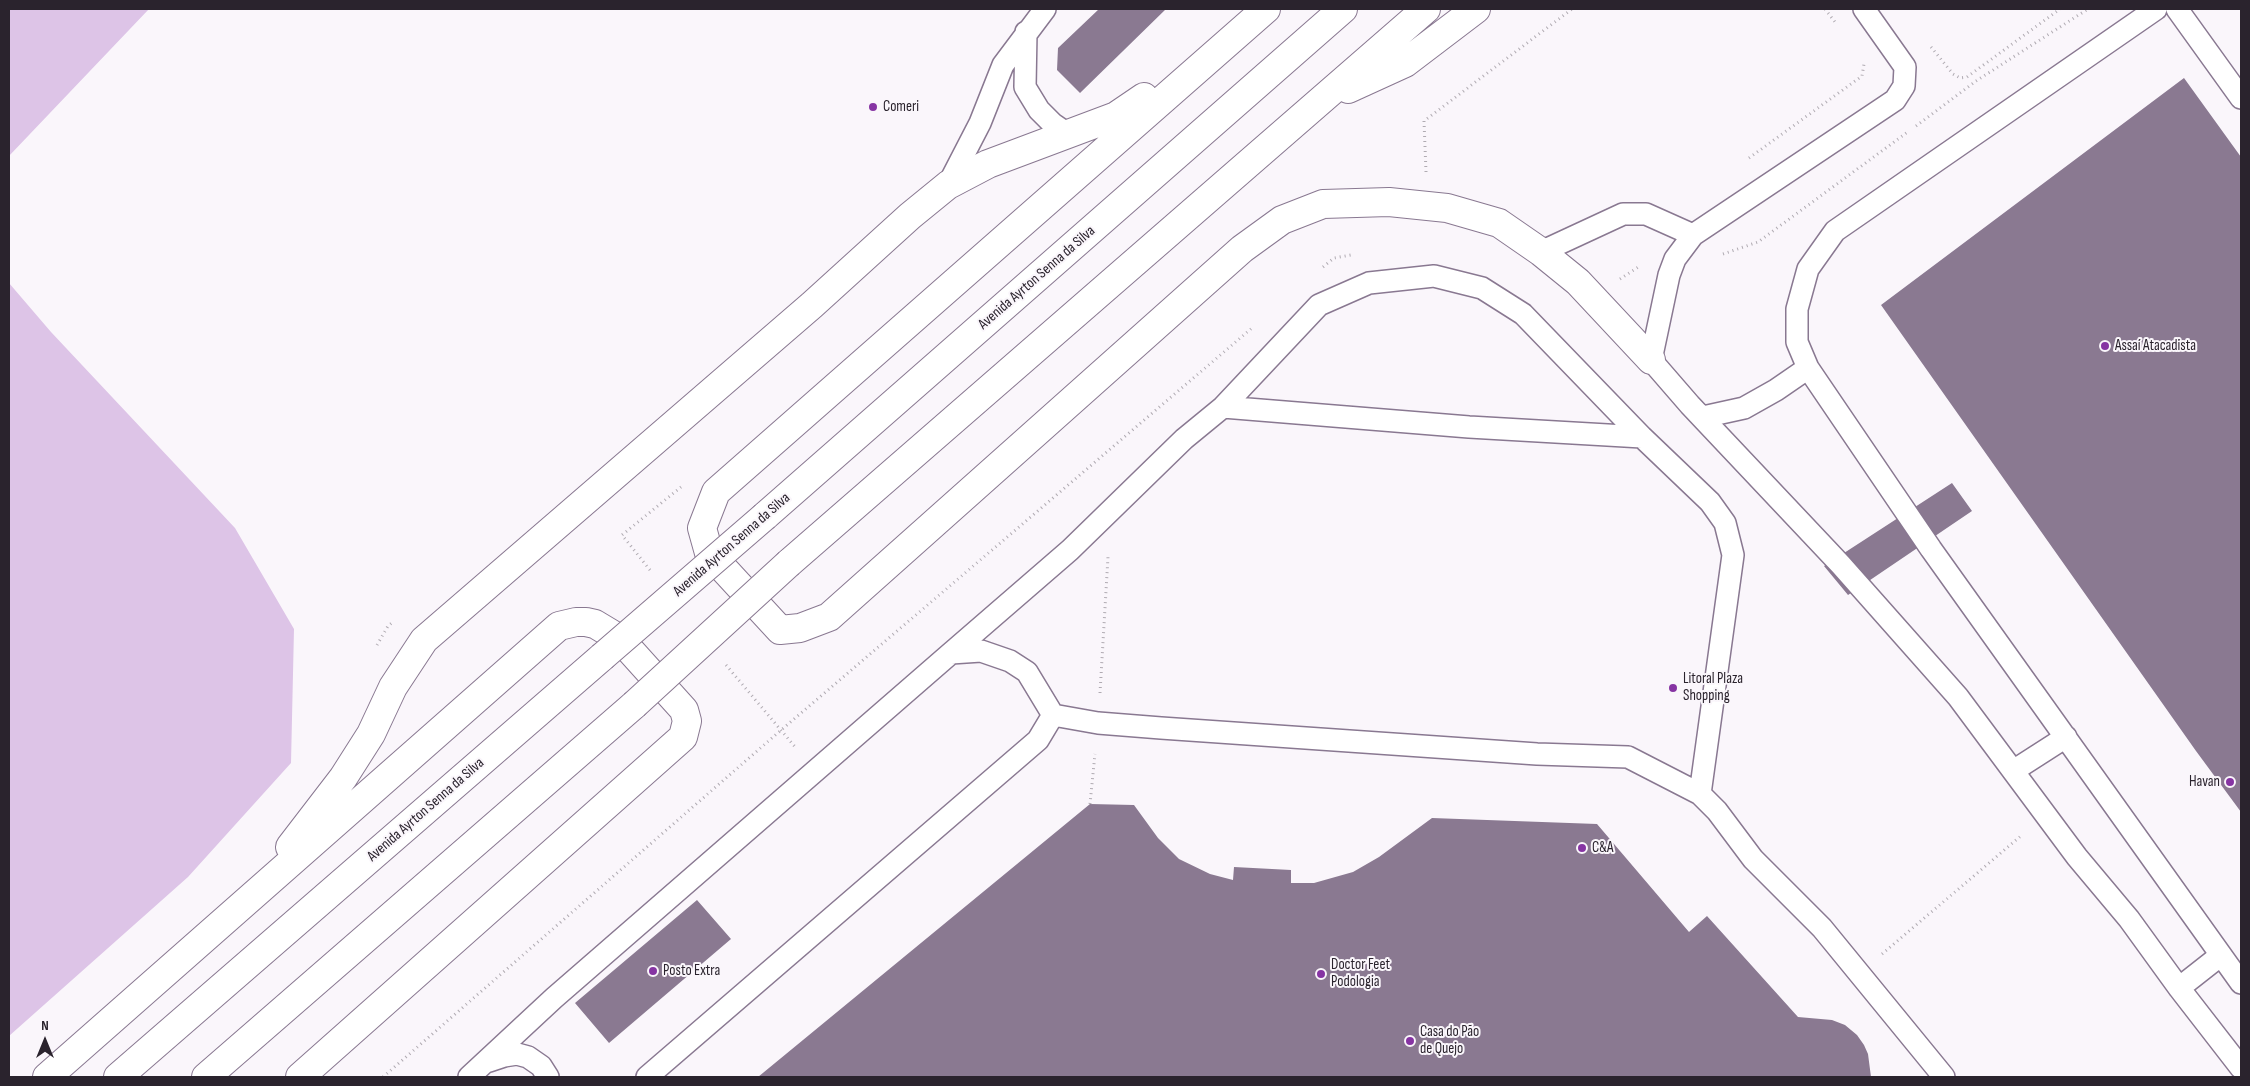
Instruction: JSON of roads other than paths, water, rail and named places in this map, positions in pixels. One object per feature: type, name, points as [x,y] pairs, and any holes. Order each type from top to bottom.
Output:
[{"type":"highway","points":[[1266,9],[716,492],[702,528],[709,553],[780,630],[800,628],[829,617],[1242,249],[1282,220],[1323,204],[1389,202],[1447,208],[1499,223],[1541,252],[1593,297],[1652,360]]},
{"type":"highway","name":"Avenida Ayrton Senna da Silva","points":[[118,1077],[765,516],[1343,9]]},
{"type":"highway","points":[[206,1077],[634,705],[789,563],[1426,9]]},
{"type":"highway","points":[[1322,101],[1405,63],[1476,9]]},
{"type":"highway","points":[[256,892],[343,778],[372,734],[394,687],[424,640],[812,305],[910,216],[948,185],[988,164],[1116,116],[1237,35]]},
{"type":"highway","points":[[47,1077],[559,626],[586,622],[595,624],[620,639],[684,710],[686,728],[683,737],[300,1077]]},
{"type":"lane","points":[[948,185],[980,123],[1003,65],[1045,9]]},
{"type":"lane","points":[[1864,9],[1905,67],[1904,86],[1895,100],[1693,235],[1675,259],[1669,275],[1652,360],[1702,417],[1841,565],[1958,697],[2077,857],[2129,919],[2241,1068]]},
{"type":"lane","points":[[2156,9],[1835,231],[1808,269],[1796,309],[1796,342],[1808,368],[1931,549],[2241,984]]},
{"type":"lane","points":[[2177,9],[2241,98]]},
{"type":"lane","points":[[1026,32],[1025,87],[1039,110],[1053,124],[1069,135]]},
{"type":"lane","points":[[1541,252],[1623,214],[1646,214],[1693,235]]},
{"type":"lane","points":[[469,1077],[554,998],[1070,550],[1184,439],[1223,407],[1319,305],[1369,283],[1434,276],[1482,288],[1523,314],[1642,437],[1710,502],[1725,523],[1733,555],[1700,794]]},
{"type":"lane","points":[[1702,417],[1744,408],[1776,390],[1808,368]]},
{"type":"lane","points":[[1223,407],[1469,427],[1642,437]]},
{"type":"lane","points":[[950,653],[981,651],[1010,661],[1027,672],[1053,715],[1098,723],[1537,754],[1628,757],[1700,794],[1717,811],[1753,859],[1822,928],[1944,1077]]},
{"type":"lane","points":[[647,1077],[1038,740],[1053,715]]},
{"type":"lane","points":[[2013,771],[2066,737]]},
{"type":"lane","points":[[2179,988],[2221,955]]},
{"type":"lane","points":[[485,1063],[516,1054],[528,1057],[541,1066],[548,1077]]},
{"type":"place","name":"Comeri","points":[[873,107]]},
{"type":"place","name":"Assaí Atacadista","points":[[2105,346]]},
{"type":"place","name":"Litoral Plaza Shopping","points":[[1673,688]]},
{"type":"place","name":"Havan","points":[[2230,782]]},
{"type":"place","name":"C&A","points":[[1582,848]]},
{"type":"place","name":"Posto Extra","points":[[653,971]]},
{"type":"place","name":"Doctor Feet Podologia","points":[[1321,974]]},
{"type":"place","name":"Casa do Pão de Quejo","points":[[1410,1041]]}]
